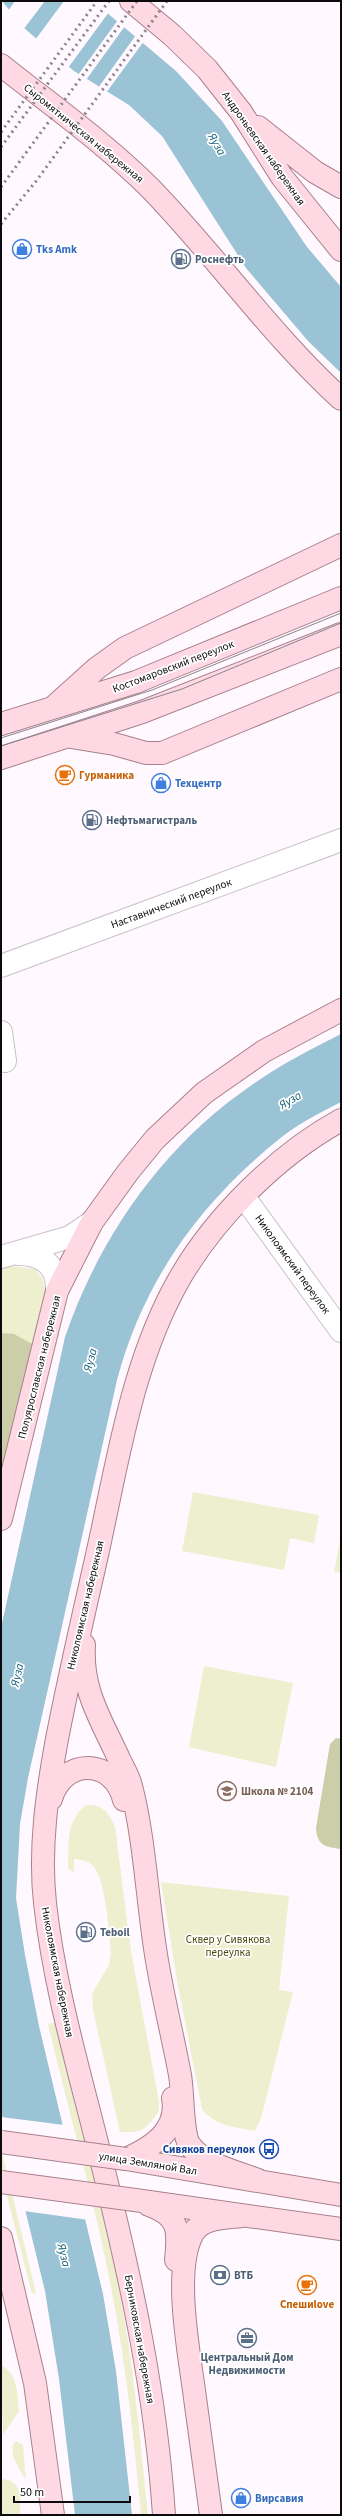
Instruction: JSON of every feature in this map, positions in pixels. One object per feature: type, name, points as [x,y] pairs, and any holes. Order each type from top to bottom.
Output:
[{"type":"main road","name":"Андроньевская набережная","points":[[131,1],[172,35],[207,69],[241,112],[282,177],[341,250]]},
{"type":"main road","name":"Сыромятническая набережная","points":[[1,65],[130,169],[151,189],[265,318],[341,399]]},
{"type":"main road","points":[[241,112],[293,156],[341,187]]},
{"type":"main road","points":[[50,710],[112,656],[125,648],[341,545]]},
{"type":"main road","name":"Костомаровский переулок","points":[[1,724],[136,682],[341,598]]},
{"type":"main road","points":[[1,758],[142,712],[341,634]]},
{"type":"main road","points":[[112,656],[108,668],[111,677],[116,681],[136,682]]},
{"type":"main road","points":[[68,736],[139,750],[146,753],[162,753],[341,679]]},
{"type":"main road","points":[[139,750],[132,743],[129,728],[134,719],[142,712]]},
{"type":"main road","name":"Полуярославская набережная","points":[[1,1518],[57,1291],[92,1222],[128,1172],[155,1139],[204,1093],[264,1051],[341,1010]]},
{"type":"main road","name":"Николоямская набережная","points":[[103,2164],[73,2050],[52,1951],[43,1880],[49,1785],[72,1657],[87,1601],[134,1393],[149,1343],[165,1305],[183,1272],[207,1238],[244,1197],[290,1153],[315,1134],[341,1120]]},
{"type":"main road","points":[[87,1601],[83,1652],[86,1680],[93,1708],[131,1784],[136,1810],[155,1949],[183,2095],[185,2132],[189,2143],[197,2152],[214,2163],[258,2180]]},
{"type":"main road","points":[[46,1819],[52,1794],[68,1773],[79,1768],[93,1768],[105,1772],[114,1779],[122,1790],[144,1951],[174,2102],[172,2119],[161,2139],[145,2151],[126,2159]]},
{"type":"main road","name":"улица Земляной Вал","points":[[1,2142],[126,2159],[296,2186],[341,2195]]},
{"type":"main road","name":"Берниковская набережная","points":[[103,2164],[132,2288],[148,2367],[164,2515]]},
{"type":"main road","points":[[1,2182],[341,2229]]},
{"type":"main road","name":"улица Земляной Вал","points":[[296,2186],[341,2187]]},
{"type":"main road","points":[[135,2200],[165,2212],[174,2221],[178,2230],[177,2279],[184,2313],[211,2515]]},
{"type":"main road","points":[[184,2313],[185,2263],[193,2233],[207,2222],[242,2216]]},
{"type":"main road","points":[[288,2222],[341,2239]]},
{"type":"main road","points":[[1,2238],[34,2376],[46,2454],[53,2515]]},
{"type":"main road","points":[[36,2515],[46,2454]]},
{"type":"street","name":"Наставнический переулок","points":[[1,966],[341,840]]},
{"type":"street","points":[[1,1032],[6,1061]]},
{"type":"street","name":"Николоямский переулок","points":[[244,1197],[341,1331]]},
{"type":"street","points":[[5,1256],[70,1237],[92,1222]]},
{"type":"street","points":[[5,1256],[30,1254],[44,1260],[55,1273],[57,1291]]},
{"type":"green space","points":[[8,1266],[36,1269],[43,1280],[45,1292],[1,1491],[1,1267]]},
{"type":"green space","points":[[1,1333],[14,1334],[34,1345],[1,1491]]},
{"type":"green space","points":[[193,1492],[319,1515],[314,1543],[290,1538],[284,1570],[182,1551]]},
{"type":"green space","points":[[341,1535],[341,1573],[334,1572]]},
{"type":"green space","points":[[204,1666],[293,1683],[276,1767],[189,1747]]},
{"type":"green space","points":[[336,1738],[341,1739],[341,1849],[327,1846],[320,1842],[316,1828],[330,1744]]},
{"type":"green space","points":[[87,1805],[102,1808],[108,1814],[115,1827],[131,1951],[159,2102],[159,2111],[151,2122],[143,2129],[134,2132],[120,2132],[93,2010],[92,1994],[109,1965],[111,1953],[108,1919],[100,1880],[96,1870],[91,1864],[83,1860],[74,1859],[74,1872],[68,1869],[69,1842],[72,1825],[80,1811]]},
{"type":"green space","name":"Сквер у Сивякова переулка","points":[[161,1882],[289,1896],[279,1990],[293,1992],[261,2118],[255,2131],[226,2125],[207,2115],[202,2109],[178,1986]]},
{"type":"green space","points":[[55,2022],[119,2290],[133,2374],[148,2515],[141,2515],[125,2375],[112,2292],[90,2191],[48,2024]]},
{"type":"green space","points":[[1,2148],[36,2293],[32,2294],[1,2173]]},
{"type":"green space","points":[[1,2365],[7,2369],[14,2379],[19,2411],[3,2435]]},
{"type":"green space","points":[[16,2441],[23,2445],[26,2480],[13,2455],[13,2445]]},
{"type":"green space","points":[[1,2479],[8,2480],[17,2486],[20,2496],[20,2515],[1,2515]]},
{"type":"water","name":"Яуза","points":[[2,1],[93,1],[176,71],[222,121],[307,247],[341,287],[341,373],[308,341],[246,268],[162,136],[129,105],[74,71],[24,28]]},
{"type":"water","name":"Яуза","points":[[341,1034],[341,1102],[304,1122],[283,1136],[253,1161],[226,1187],[179,1244],[143,1308],[129,1343],[117,1380],[28,1778],[20,1824],[16,1898],[25,1955],[39,2026],[103,2294],[116,2371],[132,2515],[75,2515],[59,2379],[45,2291],[1,2111],[1,1628],[65,1337],[79,1300],[115,1230],[137,1197],[188,1137],[218,1111],[271,1072],[305,1052]]},
{"type":"pier","points":[[15,1],[45,1],[23,30],[8,11]]},
{"type":"pier","points":[[64,1],[96,1],[109,12],[68,68],[35,40]]},
{"type":"pier","points":[[118,20],[125,26],[86,80],[78,75]]},
{"type":"pier","points":[[136,35],[144,41],[106,93],[98,88]]},
{"type":"pier","points":[[1,2117],[64,2125],[89,2220],[24,2211]]},
{"type":"tram line","points":[[1,738],[152,690],[341,613]]},
{"type":"tram line","points":[[1,746],[182,689],[341,623]]},
{"type":"railway","points":[[1,132],[97,1]]},
{"type":"railway","points":[[1,147],[109,1]]},
{"type":"railway","points":[[1,187],[137,1]]},
{"type":"railway","points":[[1,224],[37,180],[167,1]]},
{"type":"place","name":"Tks Amk","points":[[22,249]]},
{"type":"place","name":"Роснефть","points":[[181,259]]},
{"type":"place","name":"Гурманика","points":[[65,775]]},
{"type":"place","name":"Техцентр","points":[[161,783]]},
{"type":"place","name":"Нефтьмагистраль","points":[[92,820]]},
{"type":"place","name":"Школа № 2104","points":[[227,1791]]},
{"type":"place","name":"Teboil","points":[[86,1932]]},
{"type":"place","name":"Сивяков переулок","points":[[269,2149]]},
{"type":"place","name":"ВТБ","points":[[220,2275]]},
{"type":"place","name":"Спешиlove","points":[[307,2285]]},
{"type":"place","name":"Центральный Дом Недвижимости","points":[[247,2338]]},
{"type":"place","name":"Вирсавия","points":[[241,2498]]}]
